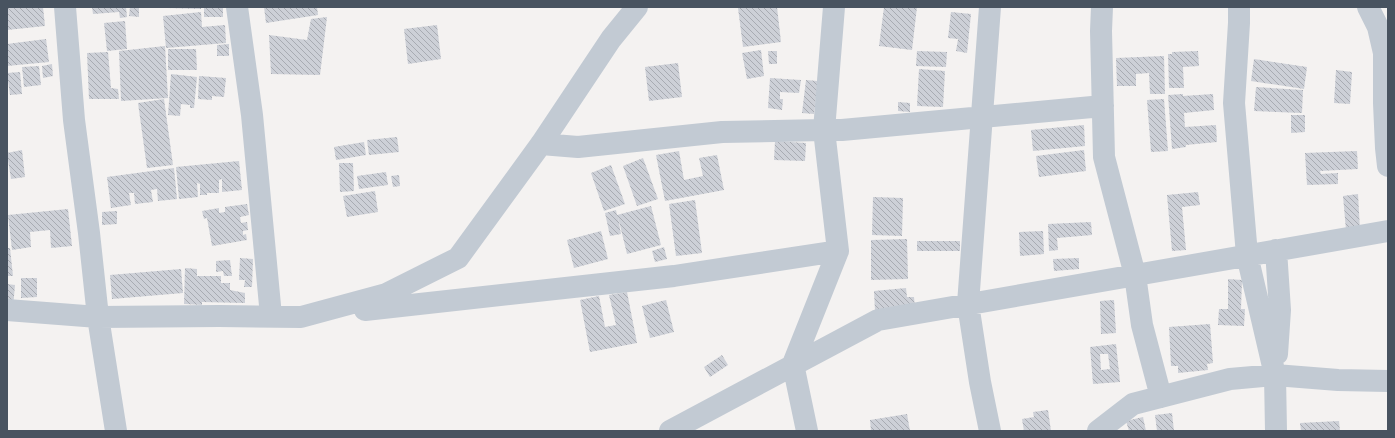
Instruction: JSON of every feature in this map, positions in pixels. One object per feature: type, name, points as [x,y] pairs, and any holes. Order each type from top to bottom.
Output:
[{"type":"street","points":[[65,7],[74,120],[89,233],[98,317],[116,431]]},
{"type":"street","points":[[237,7],[252,115],[272,316]]},
{"type":"street","points":[[301,317],[386,294],[458,258],[541,144],[611,39],[636,7]]},
{"type":"street","points":[[807,431],[794,364],[838,251],[824,130],[834,7]]},
{"type":"street","points":[[990,7],[968,304],[980,382],[990,431]]},
{"type":"street","points":[[1102,7],[1101,31],[1104,157],[1134,275],[1142,325],[1162,397]]},
{"type":"street","points":[[1239,7],[1234,103],[1247,255],[1275,375]]},
{"type":"street","points":[[1368,7],[1378,27],[1384,53],[1384,103],[1388,166]]},
{"type":"street","points":[[541,144],[578,147],[722,132],[842,130],[1102,106]]},
{"type":"street","points":[[685,429],[794,364],[878,320],[1388,231]]},
{"type":"street","points":[[1276,250],[1280,310],[1275,375],[1276,431]]},
{"type":"street","points":[[7,310],[98,317],[301,317],[674,276],[838,251]]},
{"type":"street","points":[[1098,431],[1133,404],[1230,379],[1275,375],[1314,380],[1342,386],[1388,381]]},
{"type":"building","points":[[43,7],[45,26],[7,30],[7,8]]},
{"type":"building","points":[[92,7],[126,7],[127,17],[120,18],[119,12],[93,14]]},
{"type":"building","points":[[130,7],[139,7],[139,17],[129,16]]},
{"type":"building","points":[[201,7],[201,9],[167,8]]},
{"type":"building","points":[[204,7],[223,7],[223,17],[204,17]]},
{"type":"building","points":[[264,7],[317,7],[318,15],[266,23]]},
{"type":"building","points":[[777,7],[781,42],[743,47],[738,8]]},
{"type":"building","points":[[884,7],[917,7],[912,50],[879,46]]},
{"type":"building","points":[[201,12],[202,27],[225,25],[226,43],[166,48],[163,16]]},
{"type":"building","points":[[951,12],[971,14],[967,53],[956,51],[958,39],[948,38]]},
{"type":"building","points":[[327,17],[320,75],[271,74],[269,35],[307,40],[311,19]]},
{"type":"building","points":[[125,21],[127,49],[107,51],[104,23]]},
{"type":"building","points":[[437,25],[441,59],[408,64],[404,29]]},
{"type":"building","points":[[46,39],[49,62],[7,66],[7,44]]},
{"type":"building","points":[[229,44],[229,56],[217,56],[217,45]]},
{"type":"building","points":[[165,46],[168,98],[121,101],[119,51]]},
{"type":"building","points":[[168,49],[196,49],[197,70],[168,70]]},
{"type":"building","points":[[761,50],[764,76],[747,79],[742,53]]},
{"type":"building","points":[[768,51],[777,51],[777,64],[769,64]]},
{"type":"building","points":[[917,51],[947,52],[946,67],[916,66]]},
{"type":"building","points":[[1198,51],[1199,66],[1183,67],[1184,88],[1169,88],[1168,54],[1172,54],[1172,52]]},
{"type":"building","points":[[108,52],[111,88],[118,89],[119,99],[89,99],[87,53]]},
{"type":"building","points":[[1164,56],[1165,94],[1150,94],[1149,73],[1136,74],[1136,86],[1117,86],[1116,58]]},
{"type":"building","points":[[1254,59],[1307,67],[1304,89],[1251,81]]},
{"type":"building","points":[[678,63],[682,97],[649,101],[645,67]]},
{"type":"building","points":[[52,64],[53,76],[43,78],[42,66]]},
{"type":"building","points":[[39,66],[41,85],[24,87],[22,67]]},
{"type":"building","points":[[919,69],[945,71],[943,107],[917,106]]},
{"type":"building","points":[[1336,70],[1352,72],[1350,104],[1334,103]]},
{"type":"building","points":[[20,72],[22,94],[10,95],[7,73]]},
{"type":"building","points":[[171,74],[197,77],[194,108],[190,108],[190,105],[181,104],[180,116],[168,115]]},
{"type":"building","points":[[199,76],[226,78],[224,97],[212,96],[212,100],[198,99]]},
{"type":"building","points":[[770,78],[801,80],[799,93],[780,92],[780,99],[783,99],[782,110],[768,108]]},
{"type":"building","points":[[806,80],[818,81],[814,114],[802,113]]},
{"type":"building","points":[[1256,87],[1303,90],[1302,113],[1254,111]]},
{"type":"building","points":[[1183,94],[1183,96],[1213,94],[1214,110],[1184,113],[1185,127],[1216,125],[1217,142],[1186,145],[1186,147],[1172,149],[1168,95]]},
{"type":"building","points":[[164,99],[173,165],[147,168],[138,103]]},
{"type":"building","points":[[1164,99],[1168,151],[1151,152],[1147,100]]},
{"type":"building","points":[[898,102],[910,103],[910,112],[898,111]]},
{"type":"building","points":[[1291,115],[1305,115],[1305,132],[1291,133]]},
{"type":"building","points":[[1084,125],[1085,146],[1033,151],[1031,130]]},
{"type":"building","points":[[397,137],[399,152],[369,155],[367,140]]},
{"type":"building","points":[[775,141],[806,143],[805,161],[774,160]]},
{"type":"building","points":[[364,142],[366,155],[336,160],[334,147]]},
{"type":"building","points":[[22,150],[25,177],[11,179],[7,153]]},
{"type":"building","points":[[1084,150],[1086,171],[1039,177],[1036,156]]},
{"type":"building","points":[[679,151],[684,180],[703,176],[699,158],[717,155],[724,190],[665,201],[656,155]]},
{"type":"building","points":[[1357,151],[1358,169],[1320,171],[1321,174],[1338,173],[1338,184],[1307,185],[1305,153]]},
{"type":"building","points":[[643,158],[658,199],[637,206],[623,166]]},
{"type":"building","points":[[239,161],[242,190],[222,192],[222,179],[219,180],[219,193],[207,193],[207,195],[200,195],[200,184],[197,183],[198,197],[179,199],[176,167]]},
{"type":"building","points":[[339,163],[353,163],[354,191],[340,192]]},
{"type":"building","points":[[611,165],[625,204],[604,211],[591,173]]},
{"type":"building","points":[[174,168],[177,199],[158,201],[157,189],[151,190],[153,202],[135,204],[134,193],[129,193],[131,205],[111,208],[107,177]]},
{"type":"building","points":[[386,172],[388,185],[359,189],[357,176]]},
{"type":"building","points":[[399,175],[400,186],[393,187],[391,176]]},
{"type":"building","points":[[375,191],[378,212],[347,217],[343,196]]},
{"type":"building","points":[[1198,192],[1200,205],[1182,207],[1186,250],[1172,251],[1167,195]]},
{"type":"building","points":[[1358,194],[1360,229],[1346,230],[1343,196]]},
{"type":"building","points":[[873,197],[903,198],[902,236],[872,235]]},
{"type":"building","points":[[695,200],[702,253],[676,256],[669,204]]},
{"type":"building","points":[[247,204],[249,215],[240,217],[241,223],[247,222],[248,230],[243,231],[243,235],[246,234],[247,240],[212,246],[207,218],[204,219],[202,211],[219,208],[219,213],[225,212],[225,207]]},
{"type":"building","points":[[651,206],[661,245],[627,254],[618,217],[621,234],[610,236],[605,213],[616,210],[617,215]]},
{"type":"building","points":[[68,209],[72,246],[51,248],[50,230],[30,232],[31,247],[12,250],[8,215]]},
{"type":"building","points":[[117,211],[117,224],[102,225],[102,212]]},
{"type":"building","points":[[1091,222],[1092,235],[1057,238],[1058,250],[1049,251],[1048,224]]},
{"type":"building","points":[[601,231],[608,259],[574,268],[567,240]]},
{"type":"building","points":[[1043,231],[1044,254],[1020,256],[1019,232]]},
{"type":"building","points":[[907,239],[908,279],[871,280],[871,240]]},
{"type":"building","points":[[917,241],[960,241],[960,251],[917,251]]},
{"type":"building","points":[[664,247],[667,259],[655,262],[652,251]]},
{"type":"building","points":[[7,248],[10,248],[13,276],[7,276]]},
{"type":"building","points":[[240,258],[253,259],[252,287],[244,287],[245,280],[239,280]]},
{"type":"building","points":[[1079,258],[1079,269],[1054,271],[1053,259]]},
{"type":"building","points":[[230,260],[232,276],[224,276],[223,271],[216,272],[216,261]]},
{"type":"building","points":[[185,268],[197,269],[197,276],[221,276],[221,283],[230,283],[230,290],[245,293],[245,303],[202,302],[202,305],[184,304]]},
{"type":"building","points":[[181,269],[183,293],[112,299],[110,275]]},
{"type":"building","points":[[21,278],[37,278],[37,297],[21,298]]},
{"type":"building","points":[[1228,279],[1242,280],[1241,309],[1245,309],[1244,326],[1218,325],[1219,309],[1228,309]]},
{"type":"building","points":[[7,284],[15,285],[13,308],[7,308]]},
{"type":"building","points":[[906,288],[907,297],[914,297],[915,308],[875,311],[874,291]]},
{"type":"building","points":[[627,292],[637,343],[590,352],[580,300],[599,296],[605,327],[616,325],[609,295]]},
{"type":"building","points":[[666,300],[674,332],[650,338],[642,306]]},
{"type":"building","points":[[1114,300],[1116,333],[1101,334],[1100,301]]},
{"type":"building","points":[[1210,324],[1213,363],[1207,364],[1208,370],[1178,373],[1178,366],[1171,366],[1169,327]]},
{"type":"building","points":[[1116,344],[1120,382],[1093,384],[1090,347]],"holes":[[[1100,354],[1108,354],[1110,369],[1101,370]]]},
{"type":"building","points":[[722,355],[728,365],[710,377],[704,367]]},
{"type":"building","points":[[1048,410],[1051,431],[1024,431],[1022,419],[1034,417],[1033,412]]},
{"type":"building","points":[[1172,413],[1174,431],[1157,431],[1155,415]]},
{"type":"building","points":[[907,414],[910,431],[871,431],[870,420]]},
{"type":"building","points":[[1143,417],[1146,431],[1129,431],[1126,421]]},
{"type":"building","points":[[1339,421],[1340,431],[1301,431],[1300,423]]}]
